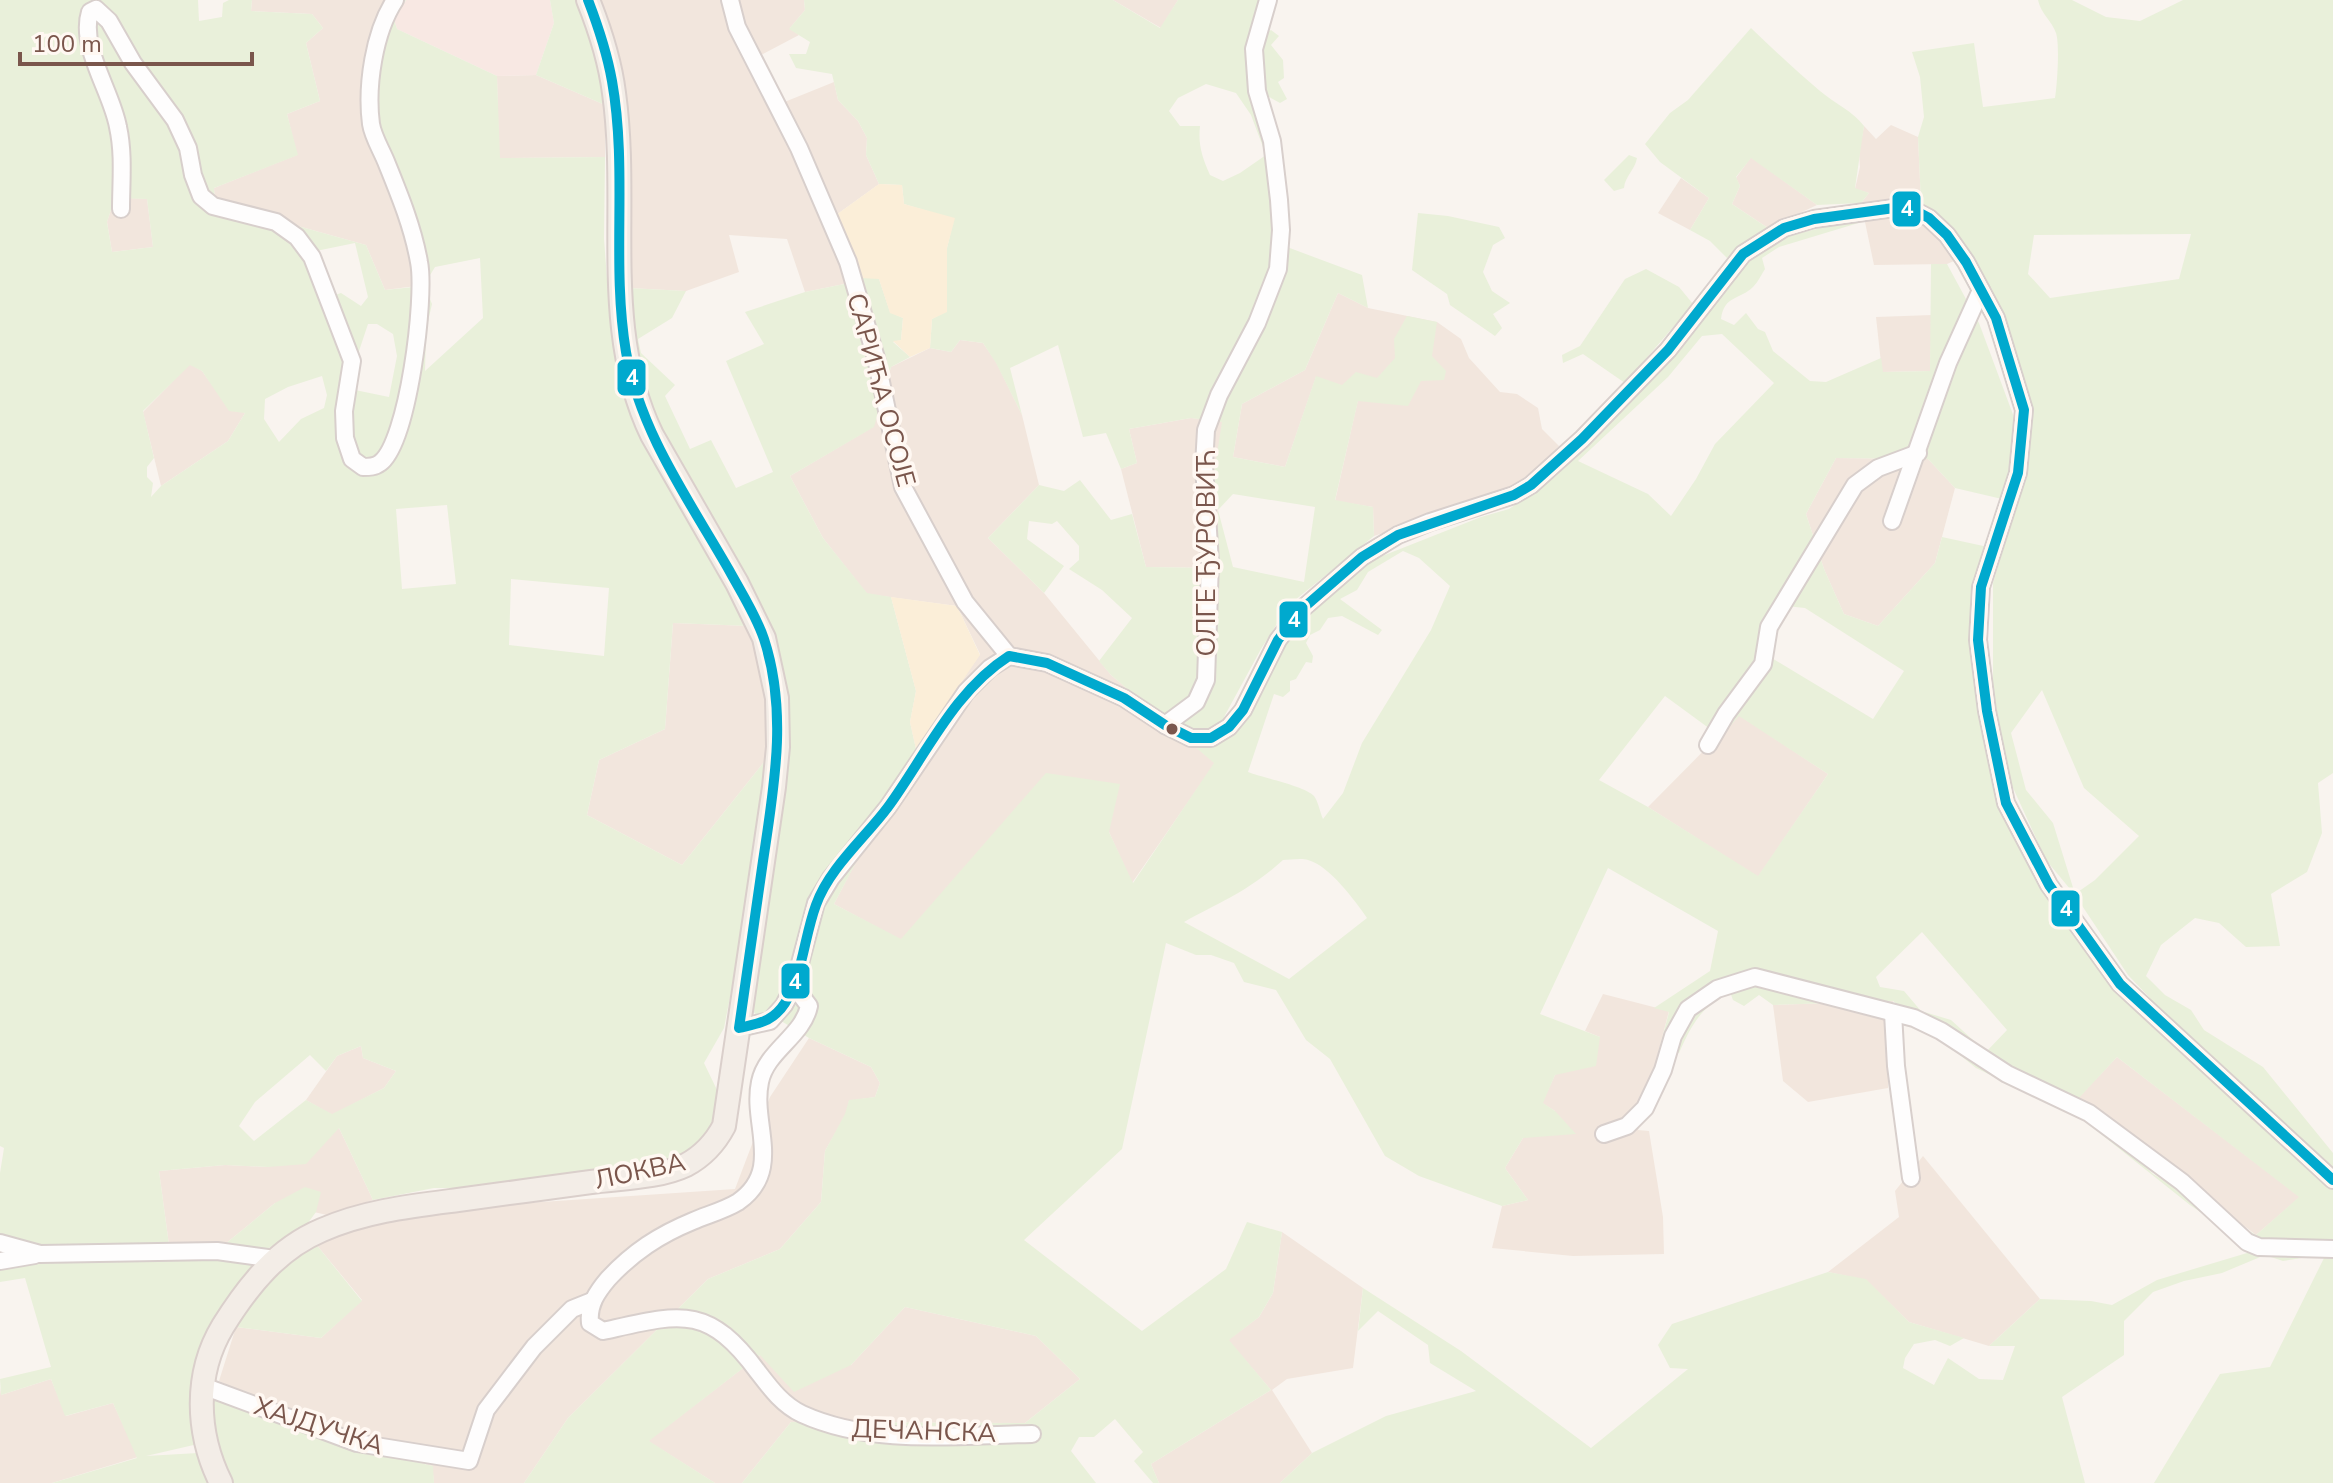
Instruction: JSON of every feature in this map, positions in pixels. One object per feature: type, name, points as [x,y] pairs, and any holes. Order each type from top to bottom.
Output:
[{"type":"main road","name":"ЛОКВА","points":[[221,1483],[206,1446],[202,1418],[207,1359],[246,1290],[275,1259],[321,1230],[378,1211],[624,1178],[689,1164],[706,1151],[724,1126],[776,774],[779,721],[774,677],[764,638],[750,607],[652,435],[633,384],[620,298],[614,92],[603,41],[588,0]]},
{"type":"street","points":[[121,209],[122,150],[118,124],[88,39],[87,23],[92,5],[109,21],[133,63],[175,120],[188,148],[201,196],[213,206],[276,222],[297,237],[312,257],[352,361],[351,385],[344,411],[345,438],[352,459],[363,467],[378,465],[387,456],[396,435],[417,349],[419,315],[420,266],[410,221],[371,125],[372,59],[383,21],[395,0]]},
{"type":"street","name":"САРИЋА ОСОЈЕ","points":[[730,0],[737,27],[799,148],[848,262],[876,358],[903,487],[965,602],[1009,656]]},
{"type":"street","name":"ОЛГЕ ЂУРОВИЋ","points":[[1165,725],[1196,702],[1206,680],[1210,563],[1204,465],[1206,430],[1219,395],[1257,323],[1278,269],[1281,230],[1279,200],[1272,141],[1257,91],[1254,49],[1268,0]]},
{"type":"street","points":[[739,1028],[759,1026],[770,1021],[784,1005],[794,986],[816,903],[831,878],[888,807],[948,723],[966,692],[990,668],[1009,656],[1047,663],[1124,698],[1191,738],[1211,738],[1229,727],[1243,710],[1278,640],[1301,610],[1328,585],[1362,557],[1398,535],[1514,495],[1531,485],[1582,439],[1668,350],[1743,254],[1784,228],[1814,219],[1894,208],[1912,209],[1929,218],[1947,235],[1981,290],[1996,318],[2024,410],[2018,473],[1981,587],[1978,640],[1987,711],[2006,803],[2049,885],[2120,984],[2333,1180]]},
{"type":"street","points":[[1892,521],[1948,363],[1981,290]]},
{"type":"street","points":[[1708,745],[1726,714],[1763,664],[1769,627],[1855,485],[1878,468],[1918,453]]},
{"type":"street","points":[[1604,1134],[1627,1126],[1645,1108],[1663,1070],[1673,1036],[1688,1009],[1717,989],[1755,977],[1914,1018],[1941,1031],[2007,1074],[2089,1113],[2182,1182],[2247,1242],[2259,1247],[2333,1249]]},
{"type":"street","points":[[592,1301],[621,1265],[650,1241],[736,1203],[750,1189],[765,1160],[759,1091],[762,1076],[808,1014],[809,1006],[794,986]]},
{"type":"street","points":[[1893,1013],[1896,1066],[1911,1178]]},
{"type":"street","points":[[0,1243],[40,1254]]},
{"type":"street","points":[[0,1261],[40,1254],[217,1251],[275,1259]]},
{"type":"street","name":"ХАЈДУЧКА","points":[[203,1386],[357,1443],[469,1461],[486,1410],[534,1347],[572,1309],[592,1301]]},
{"type":"street","name":"ДЕЧАНСКА","points":[[592,1301],[590,1323],[603,1331],[661,1318],[706,1322],[728,1336],[776,1396],[798,1413],[836,1428],[921,1435],[1032,1434]]},
{"type":"shaded area","points":[[252,0],[401,0],[394,20],[367,60],[379,122],[394,163],[424,285],[385,290],[366,245],[215,203],[214,188],[297,155],[287,114],[320,101],[306,43],[323,28],[312,14],[251,11]]},
{"type":"shaded area","points":[[406,0],[550,0],[554,23],[536,75],[497,76],[397,29],[394,20]]},
{"type":"shaded area","points":[[596,0],[804,0],[805,10],[790,28],[799,35],[759,56],[782,103],[834,82],[838,100],[858,121],[867,138],[866,155],[879,184],[836,215],[849,283],[805,292],[787,239],[729,235],[739,272],[686,291],[628,288]]},
{"type":"shaded area","points":[[1113,0],[1178,0],[1161,28]]},
{"type":"shaded area","points":[[536,75],[605,105],[605,157],[499,158],[497,76]]},
{"type":"shaded area","points":[[1891,125],[1918,137],[1921,203],[1954,261],[1947,264],[1874,265],[1861,203],[1869,193],[1855,189],[1860,167],[1859,152],[1864,126],[1876,139]]},
{"type":"shaded area","points":[[1751,157],[1817,205],[1768,228],[1732,204],[1740,186],[1736,178]]},
{"type":"shaded area","points":[[1681,178],[1709,198],[1690,230],[1658,213]]},
{"type":"shaded area","points":[[115,197],[147,199],[153,247],[112,252],[107,222]]},
{"type":"shaded area","points":[[1338,293],[1368,308],[1437,322],[1461,339],[1469,358],[1500,392],[1517,394],[1538,408],[1542,429],[1559,446],[1520,487],[1374,536],[1373,507],[1335,501],[1358,400],[1316,377],[1285,467],[1233,457],[1242,404],[1305,370]]},
{"type":"shaded area","points":[[1932,315],[1930,371],[1882,372],[1876,317]]},
{"type":"shaded area","points":[[960,340],[983,343],[996,362],[1022,415],[1039,485],[988,538],[1044,593],[1111,675],[1215,763],[1132,883],[1109,832],[901,940],[834,904],[911,756],[980,654],[957,606],[867,594],[823,538],[790,476],[873,427],[891,367],[930,348],[951,352]]},
{"type":"shaded area","points":[[190,364],[202,371],[215,389],[245,413],[228,441],[161,486],[143,412]]},
{"type":"shaded area","points":[[1191,418],[1223,421],[1212,492],[1218,510],[1218,568],[1146,567],[1121,469],[1137,463],[1129,429]]},
{"type":"shaded area","points":[[1836,458],[1928,459],[1955,488],[1935,563],[1878,626],[1844,614],[1824,569],[1806,514]]},
{"type":"shaded area","points":[[673,623],[750,626],[765,675],[768,757],[682,865],[587,815],[599,760],[665,729]]},
{"type":"shaded area","points":[[1739,715],[1828,774],[1758,877],[1648,807]]},
{"type":"shaded area","points":[[1603,994],[1669,1011],[1638,1130],[1649,1131],[1663,1217],[1664,1254],[1573,1256],[1492,1248],[1502,1206],[1528,1200],[1505,1168],[1523,1138],[1555,1111],[1542,1103],[1555,1075],[1600,1037],[1585,1031]]},
{"type":"shaded area","points":[[1893,1001],[1888,1088],[1808,1102],[1783,1081],[1773,1005]]},
{"type":"shaded area","points":[[809,1038],[871,1067],[880,1083],[875,1097],[849,1101],[846,1114],[825,1151],[821,1202],[780,1249],[708,1279],[568,1418],[524,1483],[434,1483],[432,1466],[354,1447],[219,1381],[236,1327],[321,1338],[362,1300],[315,1243],[376,1221],[484,1206],[735,1189],[770,1097]]},
{"type":"shaded area","points":[[361,1046],[363,1058],[396,1071],[384,1088],[332,1115],[306,1100],[337,1056]]},
{"type":"shaded area","points":[[2117,1057],[2300,1197],[2256,1235],[2078,1098]]},
{"type":"shaded area","points":[[339,1128],[373,1200],[327,1215],[275,1203],[224,1245],[169,1245],[159,1171],[225,1165],[268,1167]]},
{"type":"shaded area","points":[[1923,1156],[2040,1299],[1989,1346],[1909,1322],[1866,1280],[1828,1272],[1899,1217],[1895,1191]]},
{"type":"shaded area","points":[[1282,1232],[1363,1288],[1353,1368],[1287,1379],[1272,1390],[1312,1453],[1280,1483],[1159,1483],[1151,1464],[1271,1390],[1228,1340],[1259,1317],[1273,1293]]},
{"type":"shaded area","points":[[905,1307],[1036,1336],[1080,1379],[1025,1423],[791,1422],[742,1483],[715,1483],[648,1441],[760,1355],[851,1365]]},
{"type":"shaded area","points":[[51,1379],[66,1416],[113,1403],[138,1457],[52,1483],[0,1483],[0,1387],[1,1395]]},
{"type":"green space","points":[[0,0],[198,0],[199,21],[222,17],[223,3],[229,0],[252,0],[251,11],[312,14],[323,28],[306,43],[320,101],[287,114],[298,155],[214,188],[215,203],[366,245],[385,290],[423,286],[394,163],[379,122],[367,59],[394,20],[397,29],[497,76],[500,158],[605,157],[604,239],[611,333],[630,409],[663,478],[750,626],[673,623],[665,729],[599,760],[587,815],[682,865],[768,757],[756,860],[724,1028],[704,1063],[718,1092],[709,1135],[682,1160],[495,1188],[434,1188],[373,1200],[339,1128],[306,1164],[268,1167],[225,1165],[159,1171],[169,1245],[224,1245],[275,1203],[305,1187],[321,1192],[316,1212],[305,1227],[267,1249],[208,1338],[198,1444],[146,1456],[198,1453],[211,1483],[52,1483],[137,1458],[113,1403],[65,1416],[51,1379],[1,1395],[0,1379],[51,1367],[25,1278],[0,1282],[0,1173],[4,1148],[0,1146]],"holes":[[[115,198],[147,199],[153,247],[112,252],[107,222]],[[355,243],[368,297],[361,306],[341,293],[332,296],[316,251]],[[480,258],[483,318],[425,371],[426,330],[432,304],[424,285],[435,267]],[[368,324],[377,324],[393,334],[397,356],[389,397],[355,390],[359,351]],[[190,365],[202,371],[229,411],[245,413],[228,441],[161,486],[151,497],[153,483],[147,477],[147,467],[154,458],[143,411]],[[322,376],[327,395],[324,408],[301,419],[279,442],[264,419],[265,399],[288,387]],[[447,505],[456,584],[402,589],[396,509]],[[511,579],[609,588],[604,656],[509,645]],[[361,1046],[363,1058],[396,1071],[384,1088],[332,1114],[306,1100],[254,1141],[239,1126],[255,1102],[310,1055],[326,1071],[337,1056]]]},
{"type":"green space","points":[[401,0],[406,0],[394,20]]},
{"type":"green space","points":[[550,0],[576,0],[594,48],[605,105],[536,75],[554,23]]},
{"type":"green space","points":[[804,0],[1113,0],[1160,28],[1178,0],[1261,0],[1250,29],[1250,42],[1271,30],[1279,36],[1271,45],[1283,60],[1284,78],[1278,82],[1287,99],[1280,103],[1264,94],[1285,190],[1271,219],[1272,253],[1287,247],[1362,275],[1368,308],[1338,293],[1305,370],[1242,404],[1233,457],[1285,467],[1316,376],[1342,385],[1356,372],[1377,378],[1395,358],[1394,339],[1407,316],[1437,322],[1432,356],[1446,371],[1444,380],[1421,381],[1408,406],[1358,401],[1335,500],[1373,507],[1374,536],[1289,605],[1224,717],[1230,736],[1288,634],[1322,596],[1362,564],[1509,509],[1556,476],[1661,368],[1748,260],[1773,240],[1836,224],[1865,221],[1779,247],[1762,258],[1765,269],[1755,285],[1729,302],[1723,311],[1721,319],[1734,325],[1746,313],[1758,329],[1765,332],[1773,351],[1810,381],[1826,382],[1881,358],[1883,372],[1930,371],[1931,264],[1947,264],[1979,323],[2018,428],[2017,452],[2002,499],[1955,488],[1928,459],[1836,458],[1806,514],[1824,569],[1844,614],[1878,626],[1935,563],[1942,537],[1988,547],[1974,591],[1999,790],[2027,861],[2106,979],[2150,998],[2128,975],[2075,895],[2046,860],[2009,779],[1993,689],[1993,583],[2020,494],[2029,395],[1921,203],[1918,137],[1924,117],[1920,77],[1912,52],[1974,43],[1983,107],[2055,98],[2057,39],[2038,0],[2072,0],[2106,17],[2140,21],[2183,0],[2333,0],[2333,773],[2318,783],[2322,833],[2307,872],[2271,894],[2280,946],[2246,947],[2219,923],[2195,918],[2161,945],[2146,976],[2165,995],[2191,1010],[2204,1030],[2263,1067],[2333,1153],[2333,1483],[2154,1483],[2220,1374],[2270,1367],[2326,1254],[2283,1261],[2265,1255],[2222,1273],[2153,1292],[2124,1321],[2124,1355],[2062,1397],[2085,1483],[1280,1483],[1312,1453],[1386,1416],[1476,1391],[1430,1363],[1428,1345],[1378,1311],[1358,1331],[1363,1288],[1461,1351],[1591,1448],[1688,1369],[1670,1368],[1658,1345],[1672,1324],[1828,1272],[1866,1279],[1909,1322],[1964,1338],[1950,1346],[1935,1340],[1914,1344],[1905,1358],[1903,1368],[1934,1385],[1948,1358],[1979,1379],[2003,1380],[2015,1346],[1989,1346],[2040,1299],[2112,1305],[2157,1280],[2257,1250],[2190,1205],[2082,1119],[1976,1068],[1893,1001],[1773,1005],[1759,995],[1744,1006],[1733,1000],[1730,992],[1698,1017],[1679,1053],[1659,1050],[1669,1012],[1654,1008],[1710,971],[1718,931],[1608,868],[1540,1014],[1600,1037],[1596,1066],[1555,1075],[1543,1103],[1576,1134],[1523,1138],[1505,1168],[1528,1200],[1502,1206],[1419,1176],[1385,1156],[1330,1059],[1306,1040],[1276,990],[1244,982],[1234,963],[1211,955],[1196,955],[1166,943],[1122,1149],[1024,1240],[1142,1331],[1226,1269],[1247,1222],[1282,1232],[1273,1293],[1259,1317],[1229,1340],[1271,1390],[1151,1464],[1159,1483],[1153,1483],[1134,1461],[1143,1452],[1115,1419],[1094,1437],[1079,1437],[1071,1451],[1096,1483],[742,1483],[791,1422],[1025,1423],[1080,1379],[1036,1336],[905,1307],[851,1365],[794,1392],[760,1355],[649,1441],[715,1483],[524,1483],[568,1418],[708,1279],[780,1249],[821,1202],[825,1151],[849,1100],[875,1097],[880,1083],[871,1067],[809,1038],[768,1013],[757,1016],[748,1005],[785,790],[788,745],[784,695],[658,433],[638,372],[628,288],[686,291],[672,318],[638,339],[641,353],[675,385],[665,396],[690,449],[711,440],[736,488],[773,472],[726,361],[764,344],[745,312],[805,292],[849,283],[836,215],[879,279],[890,312],[903,318],[901,340],[893,342],[910,357],[891,367],[874,427],[790,476],[823,538],[867,593],[891,597],[916,691],[910,722],[916,749],[834,904],[901,939],[1046,773],[1120,784],[1109,832],[1133,883],[1214,763],[1111,675],[1099,661],[1132,618],[1102,590],[1069,569],[1079,560],[1079,546],[1057,521],[1052,524],[1029,521],[1027,539],[1064,566],[1044,593],[988,538],[1039,485],[1064,491],[1080,480],[1111,520],[1132,514],[1146,567],[1218,568],[1218,510],[1211,492],[1222,422],[1191,418],[1129,429],[1137,463],[1121,469],[1106,433],[1083,437],[1058,345],[1010,368],[1022,415],[983,343],[960,340],[951,352],[930,348],[932,319],[947,311],[947,248],[954,219],[904,204],[902,185],[879,184],[866,155],[867,138],[858,121],[838,100],[832,74],[796,68],[789,54],[806,54],[810,42],[789,29],[805,10]],"holes":[[[1206,84],[1236,93],[1251,115],[1266,155],[1223,181],[1210,175],[1207,169],[1200,145],[1200,126],[1180,126],[1169,111],[1178,98]],[[2191,234],[2179,279],[2050,298],[2028,274],[2034,235]],[[1722,334],[1774,383],[1715,444],[1671,516],[1648,494],[1578,461],[1668,377],[1702,336]],[[1233,494],[1315,507],[1304,582],[1233,567],[1218,510]],[[1403,551],[1419,558],[1450,586],[1431,630],[1362,743],[1343,793],[1323,819],[1314,796],[1309,792],[1248,772],[1274,694],[1283,697],[1290,691],[1290,681],[1296,679],[1306,662],[1312,663],[1313,656],[1306,643],[1310,635],[1320,630],[1328,618],[1342,616],[1378,635],[1382,630],[1340,599],[1357,590],[1368,572]],[[1786,606],[1805,608],[1904,671],[1873,719],[1770,657],[1773,630]],[[2042,690],[2084,788],[2139,836],[2095,880],[2075,894],[2053,823],[2026,790],[2011,733]],[[1665,696],[1721,737],[1739,716],[1828,774],[1758,876],[1599,780]],[[1283,860],[1308,860],[1325,869],[1367,918],[1289,979],[1184,922],[1259,880]],[[1922,932],[2007,1030],[1986,1052],[1951,1020],[1921,1011],[1904,991],[1880,987],[1876,977]],[[2117,1057],[2299,1197],[2256,1235],[2153,1174],[2078,1099]]]},
{"type":"green space","points":[[1751,28],[1864,126],[1855,188],[1869,193],[1861,203],[1817,205],[1751,158],[1736,177],[1740,186],[1732,204],[1768,228],[1727,258],[1710,241],[1690,230],[1709,198],[1660,162],[1645,144],[1670,113],[1688,100]]},
{"type":"green space","points":[[1629,155],[1637,158],[1636,162],[1624,188],[1614,191],[1604,180]]},
{"type":"green space","points":[[1418,213],[1499,227],[1505,238],[1493,245],[1483,272],[1492,291],[1510,303],[1493,314],[1502,328],[1495,336],[1450,305],[1447,294],[1412,270]]},
{"type":"green space","points":[[1646,269],[1679,287],[1693,304],[1625,383],[1583,354],[1563,363],[1562,355],[1580,346],[1625,279]]},
{"type":"green space","points":[[315,1243],[362,1301],[321,1338],[236,1327],[269,1279]]},
{"type":"green space","points":[[210,1396],[354,1447],[433,1466],[434,1483],[230,1483],[218,1458]]},
{"type":"sand","points":[[879,184],[902,185],[904,204],[955,218],[947,248],[947,312],[932,319],[930,348],[910,357],[893,341],[901,340],[903,318],[890,313],[879,279],[861,278],[836,215]]},
{"type":"sand","points":[[891,597],[957,606],[980,655],[916,749],[910,722],[916,691]]},
{"type":"transit line","name":"4","points":[[588,0],[608,60],[617,115],[620,285],[626,352],[633,381],[654,438],[757,621],[776,694],[777,750],[771,805],[739,1028],[770,1018],[785,1003],[800,968],[816,905],[830,878],[888,807],[957,705],[990,670],[1009,656],[1047,663],[1124,698],[1191,738],[1211,738],[1229,727],[1243,710],[1278,640],[1301,610],[1362,557],[1398,535],[1514,495],[1531,485],[1582,439],[1668,350],[1743,254],[1784,228],[1814,219],[1894,208],[1912,209],[1929,218],[1947,235],[1966,262],[1996,318],[2024,410],[2018,473],[1981,587],[1978,640],[1987,711],[2006,803],[2049,885],[2120,984],[2333,1180]]}]
